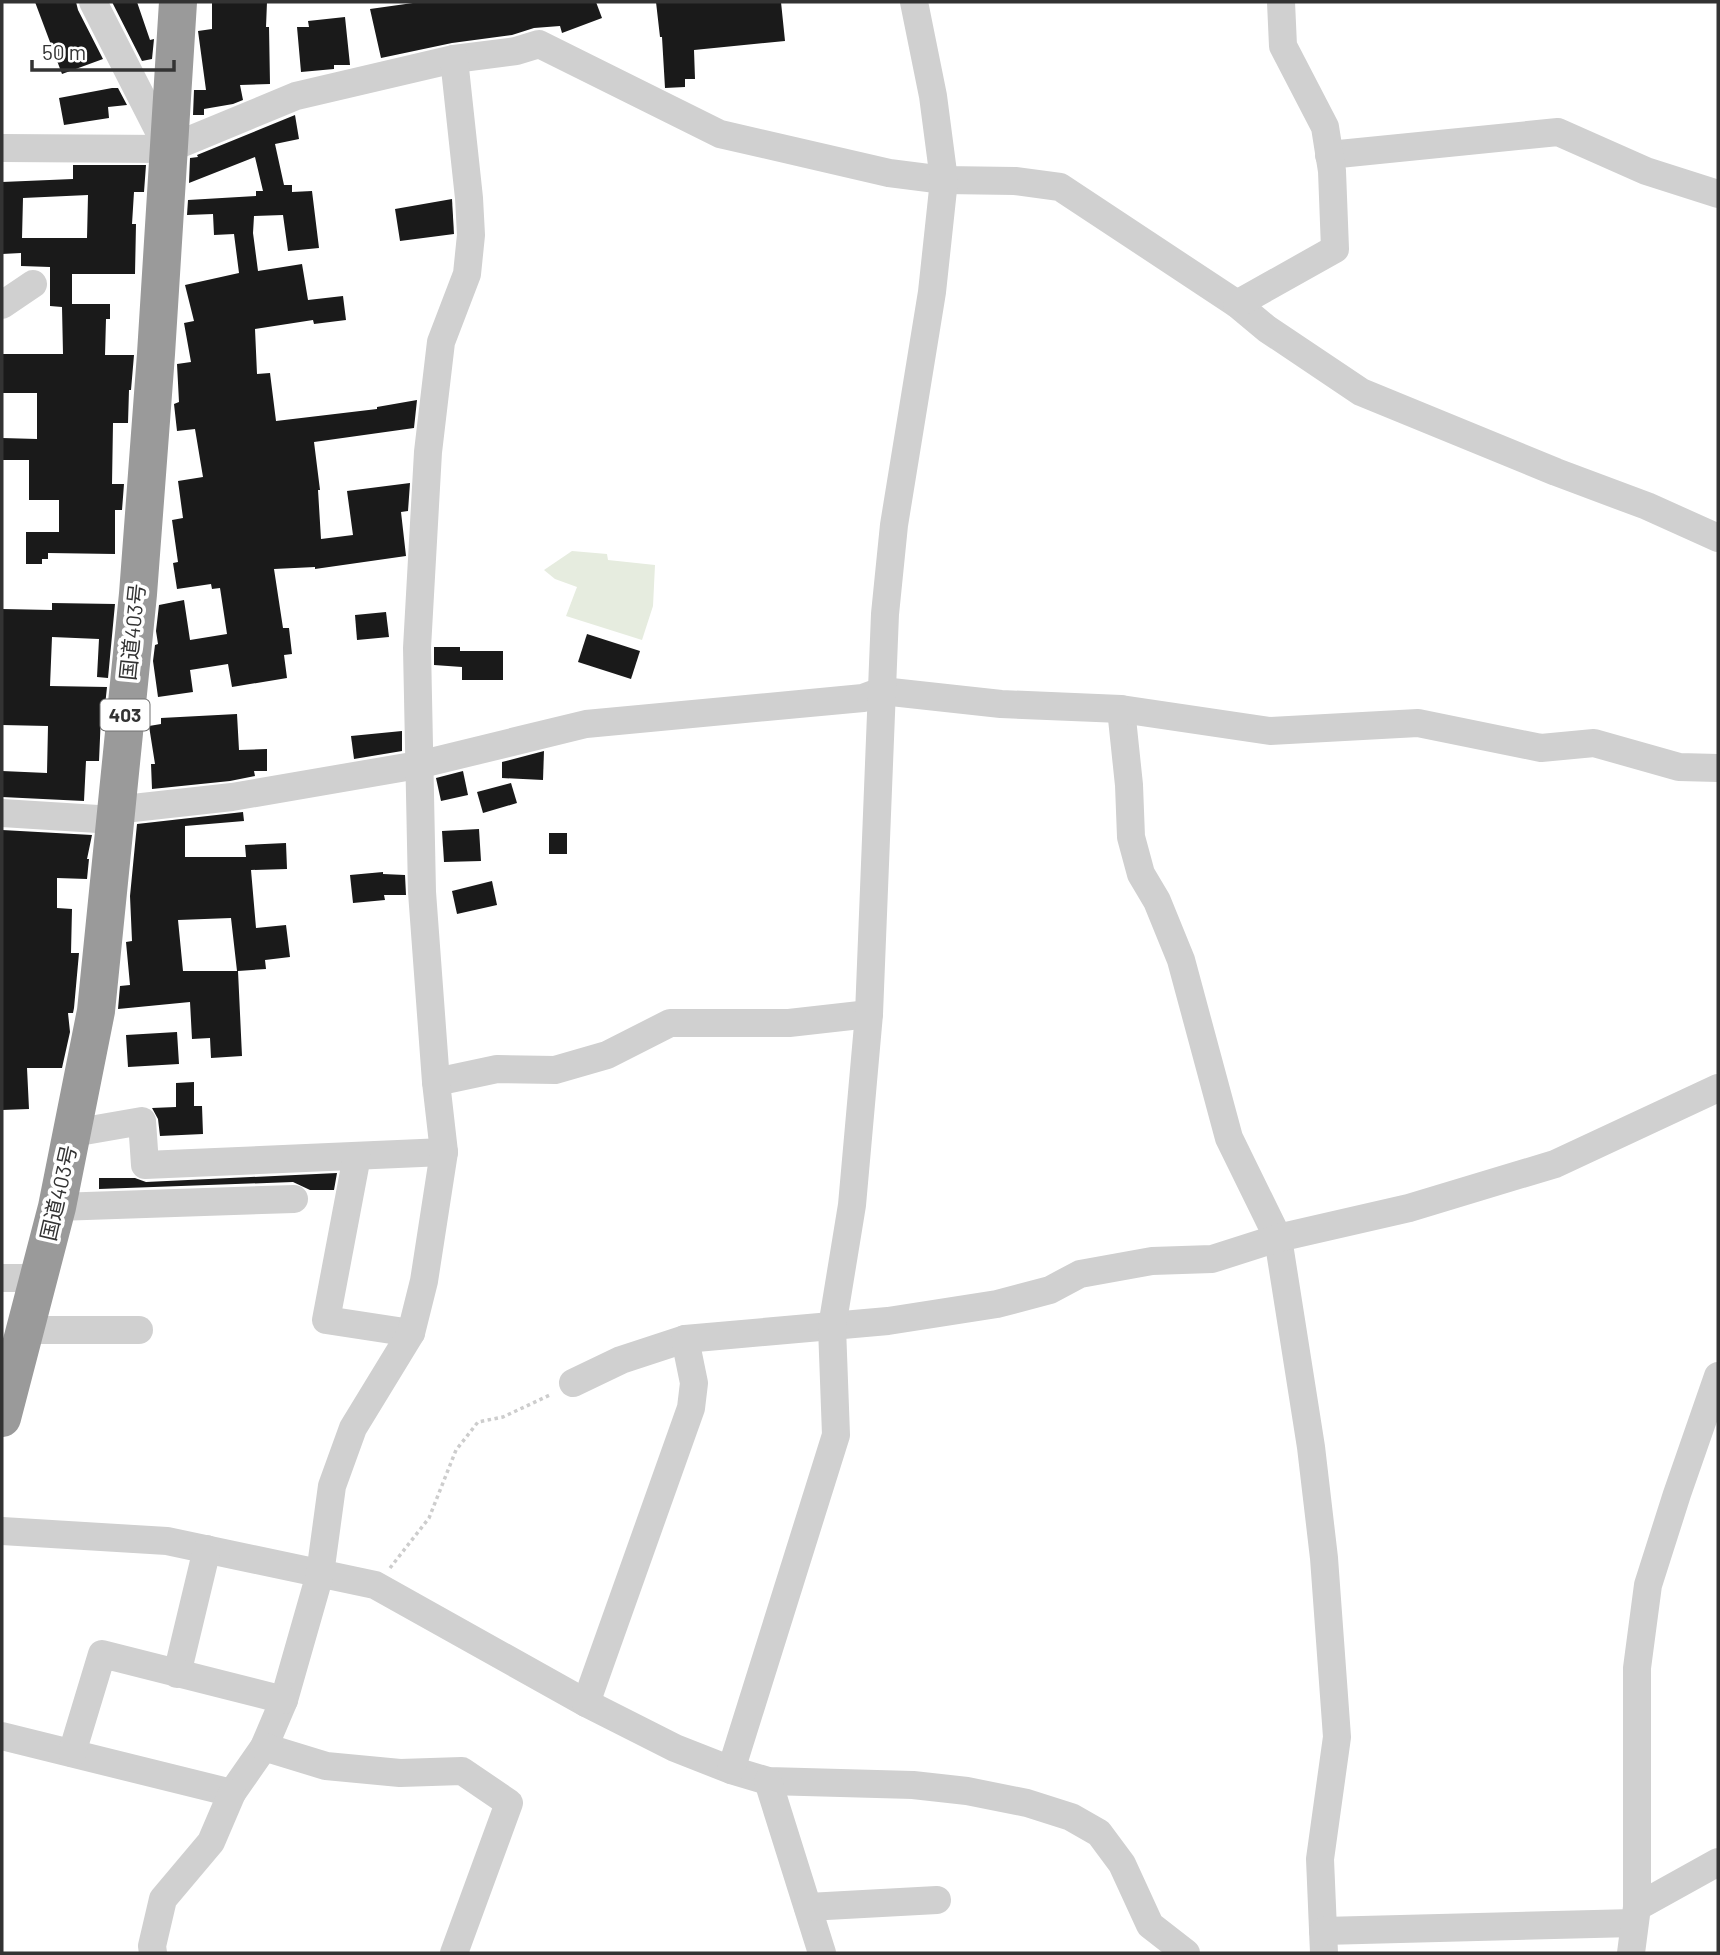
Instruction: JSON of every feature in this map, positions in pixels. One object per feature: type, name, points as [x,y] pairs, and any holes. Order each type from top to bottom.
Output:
[{"type":"highway","name":"国道403号","points":[[2,1418],[23,1330],[20,1278],[57,1207],[96,1011],[138,594],[178,2]]},
{"type":"street","points":[[93,2],[168,149]]},
{"type":"street","points":[[731,1770],[835,1435],[832,1327],[852,1205],[869,1014],[885,614],[894,525],[932,292],[944,180],[933,96],[914,2]]},
{"type":"street","points":[[1237,304],[1335,249],[1325,127],[1283,47],[1281,2]]},
{"type":"street","points":[[2,148],[168,149],[296,96],[454,59],[516,51],[539,44],[720,134],[889,173],[944,180],[1015,181],[1060,187],[1237,304],[1267,329],[1360,392],[1647,506],[1718,538]]},
{"type":"street","points":[[153,1953],[152,1946],[163,1899],[211,1842],[232,1793],[264,1747],[284,1700],[320,1574],[332,1486],[353,1428],[411,1332],[424,1280],[444,1153],[422,892],[416,648],[428,452],[441,342],[467,274],[471,235],[470,198],[454,59]]},
{"type":"street","points":[[1329,155],[1558,132],[1646,171],[1718,194]]},
{"type":"street","points":[[2,305],[33,284]]},
{"type":"street","points":[[2,813],[114,815],[418,765],[586,724],[863,698],[882,691],[1001,704],[1121,709],[1270,731],[1418,723],[1541,748],[1594,743],[1679,767],[1718,768]]},
{"type":"street","points":[[1121,709],[1131,837],[1141,874],[1157,901],[1181,960],[1229,1138],[1278,1238],[1311,1447],[1324,1558],[1337,1737],[1320,1859],[1324,1942],[1635,1915],[1718,1862]]},
{"type":"street","points":[[436,1082],[497,1069],[555,1070],[607,1055],[670,1023],[789,1023],[869,1014]]},
{"type":"street","points":[[573,1383],[621,1360],[685,1339],[832,1327],[998,1304],[1050,1290],[1080,1274],[1152,1261],[1212,1259],[1278,1238],[1409,1208],[1555,1164],[1718,1088]]},
{"type":"street","points":[[73,1133],[142,1121],[145,1165],[444,1153]]},
{"type":"street","points":[[357,1156],[326,1320],[411,1332]]},
{"type":"street","points":[[57,1207],[294,1199]]},
{"type":"street","points":[[23,1330],[139,1330]]},
{"type":"street","points":[[586,1703],[691,1408],[694,1383],[685,1339]]},
{"type":"street","points":[[1631,1953],[1635,1915],[1636,1668],[1648,1585],[1718,1376]]},
{"type":"street","points":[[2,1531],[167,1541],[375,1585],[586,1703],[675,1748],[731,1770],[768,1781],[913,1785],[967,1791],[1027,1802],[1071,1817],[1099,1833],[1122,1864],[1150,1925],[1186,1953]]},
{"type":"street","points":[[177,1674],[207,1549]]},
{"type":"street","points":[[72,1753],[102,1654],[284,1700]]},
{"type":"street","points":[[2,1736],[232,1793]]},
{"type":"street","points":[[264,1747],[326,1766],[400,1773],[462,1771],[509,1803],[454,1953]]},
{"type":"street","points":[[768,1781],[822,1953]]},
{"type":"street","points":[[808,1908],[937,1900]]},
{"type":"path","points":[[375,1585],[429,1518],[456,1450],[478,1422],[503,1417],[573,1383]]},
{"type":"shaded area","points":[[572,551],[607,554],[608,560],[655,565],[653,606],[642,640],[566,616],[577,587],[555,579],[544,570]]},
{"type":"building","points":[[35,2],[76,2],[103,59],[62,74]]},
{"type":"building","points":[[112,2],[137,2],[150,40],[154,39],[152,59],[142,61]]},
{"type":"building","points":[[212,2],[267,2],[270,84],[240,85],[243,100],[204,109],[204,115],[193,115],[194,90],[206,90],[198,31],[212,29]]},
{"type":"building","points":[[420,2],[596,2],[602,18],[562,33],[560,26],[534,28],[512,35],[452,43],[381,58],[370,9]]},
{"type":"building","points":[[656,2],[781,2],[785,41],[694,50],[695,79],[685,79],[685,87],[665,88],[662,37]]},
{"type":"building","points":[[345,17],[350,65],[334,65],[334,69],[301,72],[297,27],[309,27],[308,21]]},
{"type":"building","points":[[118,88],[127,105],[108,107],[109,118],[64,125],[59,98]]},
{"type":"building","points":[[295,115],[299,139],[275,144],[284,185],[292,185],[292,192],[312,191],[319,248],[288,251],[283,215],[254,216],[253,233],[258,271],[302,264],[308,300],[343,296],[346,320],[314,324],[313,320],[255,329],[257,374],[270,373],[276,421],[377,409],[417,400],[414,428],[314,442],[320,490],[321,539],[353,535],[347,491],[410,483],[408,511],[401,512],[406,556],[315,569],[274,569],[283,628],[289,628],[292,654],[284,655],[287,678],[232,687],[228,664],[190,670],[193,692],[158,697],[153,661],[155,645],[158,644],[156,631],[159,605],[184,600],[190,640],[227,634],[220,588],[212,589],[211,584],[177,589],[173,563],[178,562],[172,520],[183,518],[178,481],[203,477],[195,429],[177,431],[174,404],[179,402],[177,364],[191,362],[184,323],[194,321],[185,285],[239,273],[234,234],[214,235],[213,214],[187,215],[188,200],[256,196],[256,191],[263,191],[255,157],[189,183],[190,158],[198,157],[197,155]]},
{"type":"building","points":[[73,165],[146,165],[144,192],[134,192],[132,224],[136,224],[135,274],[72,274],[72,304],[110,304],[110,319],[106,319],[105,355],[134,355],[128,423],[113,423],[112,484],[124,484],[122,510],[115,510],[115,554],[48,553],[48,559],[42,559],[42,564],[26,564],[26,532],[59,532],[59,500],[29,500],[29,460],[2,460],[2,438],[37,439],[37,393],[2,393],[2,354],[63,354],[62,307],[50,306],[50,267],[21,266],[21,253],[2,254],[2,182],[73,179]],"holes":[[[88,195],[87,238],[22,238],[23,198]]]},
{"type":"building","points":[[452,199],[454,234],[400,241],[395,209]]},
{"type":"building","points":[[52,603],[115,604],[108,678],[97,677],[99,639],[52,637],[50,686],[107,687],[104,715],[101,715],[99,761],[86,761],[84,801],[2,797],[2,771],[47,773],[48,726],[2,725],[2,609],[52,610]]},
{"type":"building","points":[[386,612],[389,637],[357,640],[355,615]]},
{"type":"building","points":[[587,634],[640,651],[631,679],[578,662]]},
{"type":"building","points":[[434,647],[460,647],[460,651],[503,651],[503,680],[462,680],[462,667],[434,665]]},
{"type":"building","points":[[237,714],[239,750],[267,749],[267,771],[254,771],[255,776],[230,781],[152,789],[151,764],[155,764],[149,726],[161,724],[161,718]]},
{"type":"building","points":[[402,731],[402,751],[354,759],[351,736]]},
{"type":"building","points":[[544,751],[543,780],[502,778],[502,762]]},
{"type":"building","points":[[463,771],[468,795],[441,801],[436,778]]},
{"type":"building","points":[[511,783],[517,803],[483,813],[477,792]]},
{"type":"building","points":[[243,812],[244,821],[185,826],[185,857],[246,857],[245,845],[286,843],[287,869],[251,870],[256,928],[286,925],[290,957],[265,960],[266,969],[238,971],[242,1056],[211,1058],[210,1038],[192,1039],[190,1002],[118,1009],[120,986],[130,985],[126,942],[132,941],[130,896],[137,824]],"holes":[[[231,918],[237,971],[183,971],[178,920]]]},
{"type":"building","points":[[479,829],[481,861],[444,862],[442,831]]},
{"type":"building","points":[[2,830],[92,835],[87,859],[87,879],[57,878],[57,908],[72,909],[71,953],[79,953],[74,1008],[73,1013],[68,1013],[70,1032],[62,1068],[27,1068],[29,1109],[2,1110]]},
{"type":"building","points":[[549,833],[567,833],[567,854],[549,854]]},
{"type":"building","points":[[383,872],[405,875],[406,895],[384,895],[385,900],[353,903],[350,875]]},
{"type":"building","points":[[492,881],[497,905],[457,914],[452,891]]},
{"type":"building","points":[[177,1032],[179,1064],[128,1067],[126,1035]]},
{"type":"building","points":[[194,1082],[194,1106],[202,1106],[203,1134],[160,1136],[158,1119],[152,1108],[176,1107],[176,1083]]},
{"type":"building","points":[[337,1173],[334,1190],[310,1190],[293,1182],[99,1189],[99,1178],[135,1178],[146,1182]]}]
